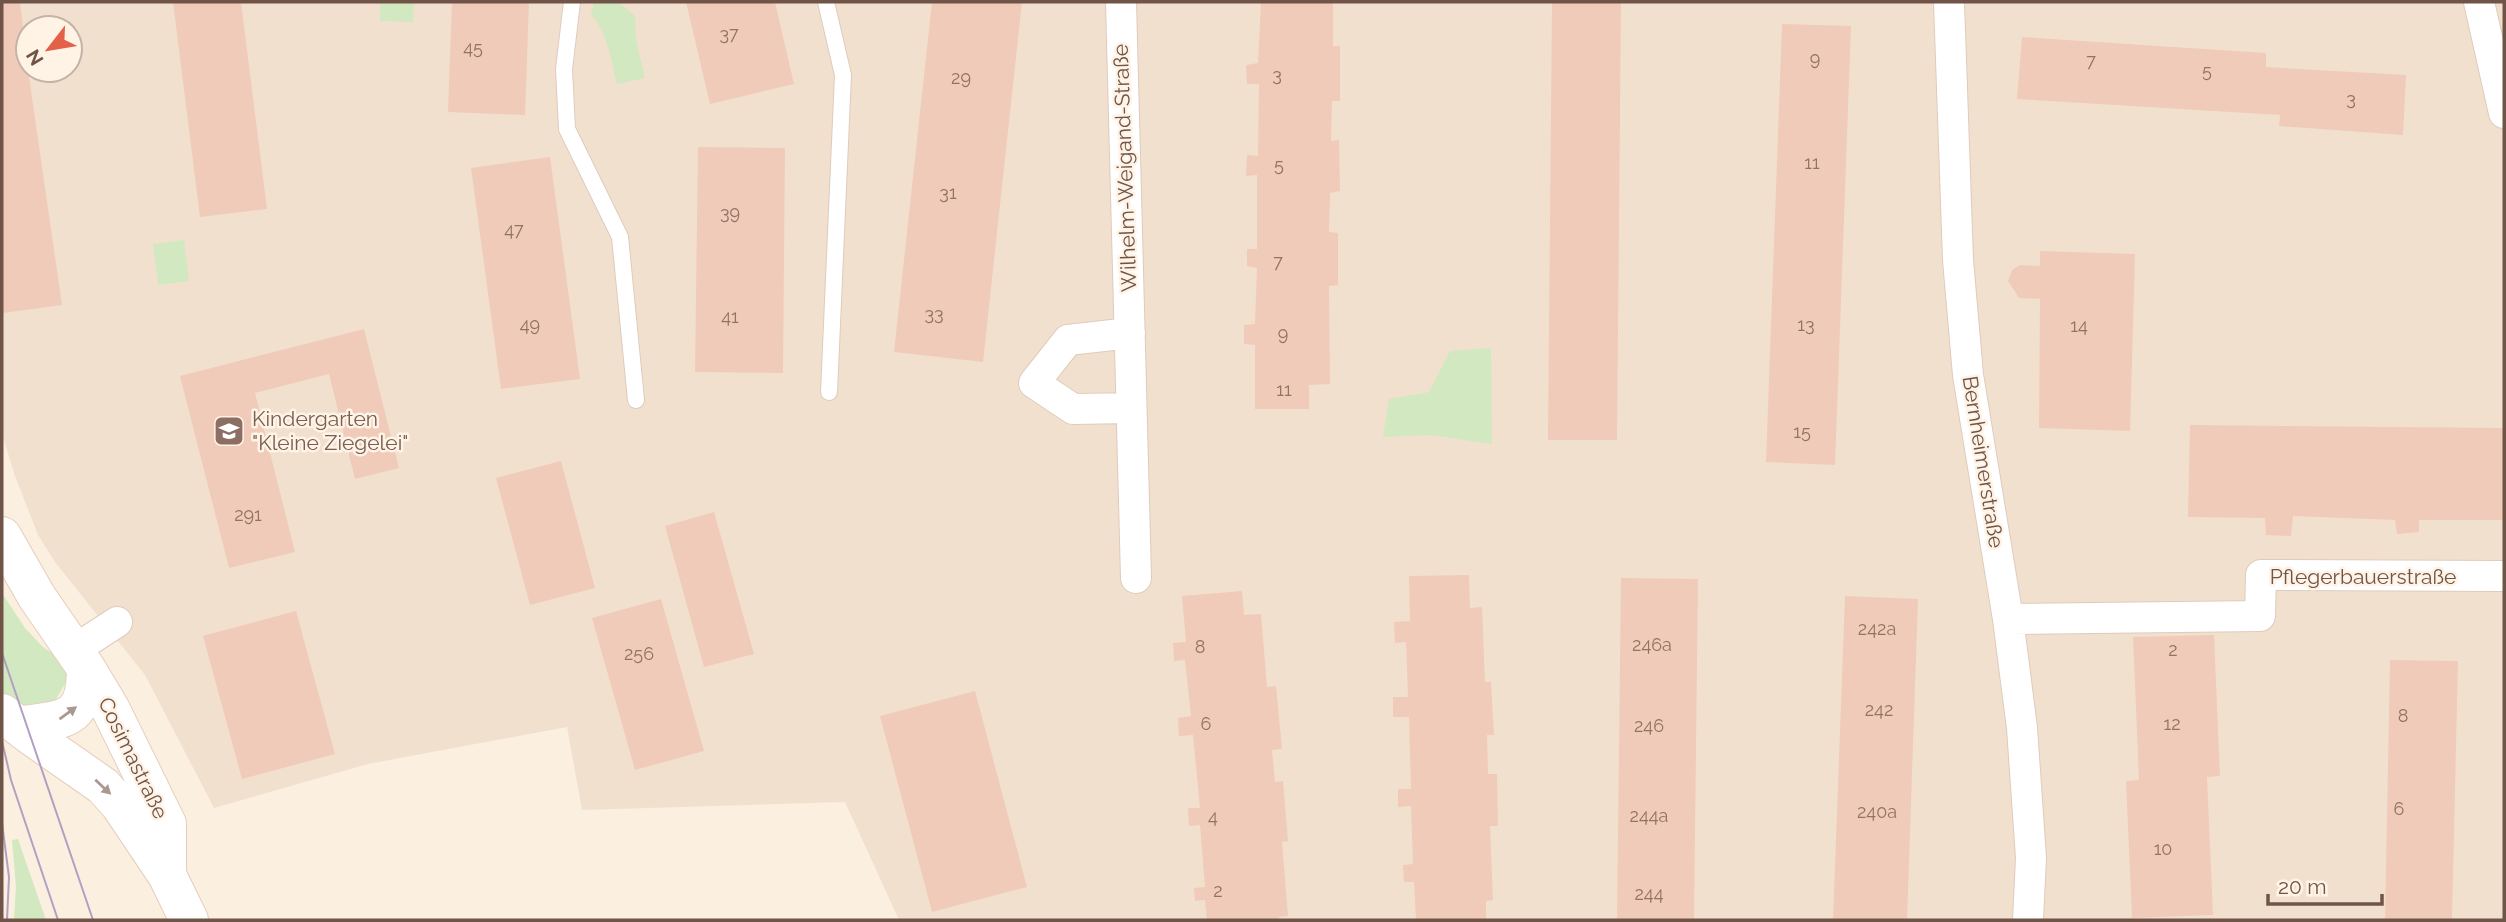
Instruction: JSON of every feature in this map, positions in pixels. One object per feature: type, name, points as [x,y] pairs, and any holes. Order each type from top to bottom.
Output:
[{"type":"main road","name":"Cosimastraße","points":[[2,536],[37,597],[110,708],[167,824],[167,875]]},
{"type":"main road","points":[[10,720],[55,722],[69,716],[86,691],[80,659]]},
{"type":"main road","name":"Cosimastraße","points":[[10,720],[103,786],[120,805],[167,875],[189,920]]},
{"type":"street","name":"Wilhelm-Weigand-Straße","points":[[1121,2],[1136,578]]},
{"type":"street","name":"Bernheimerstraße","points":[[1949,2],[1958,260],[1968,375],[2008,619],[2022,728],[2031,858],[2028,920]]},
{"type":"street","points":[[2479,2],[2504,113]]},
{"type":"street","points":[[1129,333],[1068,340],[1034,383],[1073,409],[1131,408]]},
{"type":"street","name":"Pflegerbauerstraße","points":[[2008,619],[2260,616],[2261,575],[2504,576]]},
{"type":"street","points":[[80,659],[117,622]]},
{"type":"lane","points":[[572,2],[564,69],[567,129],[620,237],[636,400]]},
{"type":"lane","points":[[826,2],[843,75],[829,392]]},
{"type":"shaded area","points":[[2,2],[2504,2],[2504,920],[899,920],[845,802],[582,810],[567,727],[368,764],[214,808],[145,675],[55,562],[38,535],[2,434]]},
{"type":"green space","points":[[380,2],[414,2],[413,22],[380,21]]},
{"type":"green space","points":[[594,2],[618,2],[635,16],[636,39],[645,78],[617,84],[605,38],[591,14]]},
{"type":"green space","points":[[184,240],[189,281],[158,285],[153,244]]},
{"type":"green space","points":[[1491,348],[1492,444],[1431,435],[1383,437],[1389,399],[1429,392],[1450,351]]},
{"type":"green space","points":[[2,593],[25,628],[43,647],[60,658],[66,669],[67,680],[54,703],[13,707],[2,696]]},
{"type":"green space","points":[[18,839],[46,920],[14,920],[16,886],[12,840]]},
{"type":"building","points":[[2,2],[20,2],[21,14],[14,14],[14,84],[30,84],[62,305],[3,313]]},
{"type":"building","points":[[173,2],[241,2],[267,209],[200,217]]},
{"type":"building","points":[[452,2],[529,2],[525,115],[448,112]]},
{"type":"building","points":[[686,2],[775,2],[794,84],[710,104]]},
{"type":"building","points":[[932,2],[1022,2],[983,362],[894,352]]},
{"type":"building","points":[[1261,2],[1333,2],[1333,46],[1340,46],[1340,101],[1332,101],[1331,141],[1339,140],[1340,191],[1330,193],[1329,232],[1338,233],[1338,285],[1329,286],[1330,384],[1309,385],[1309,409],[1255,409],[1255,345],[1244,344],[1244,325],[1255,324],[1257,268],[1247,266],[1247,249],[1257,249],[1257,175],[1246,176],[1247,155],[1258,156],[1259,84],[1247,84],[1246,65],[1258,63]]},
{"type":"building","points":[[1552,2],[1621,2],[1617,440],[1548,440]]},
{"type":"building","points":[[1782,24],[1851,26],[1835,465],[1766,462]]},
{"type":"building","points":[[2022,37],[2266,53],[2266,67],[2406,75],[2403,135],[2279,126],[2280,115],[2017,99]]},
{"type":"building","points":[[698,147],[785,148],[783,373],[695,372]]},
{"type":"building","points":[[550,157],[580,379],[501,389],[471,168]]},
{"type":"building","points":[[2040,251],[2135,254],[2130,431],[2039,428],[2040,299],[2019,298],[2008,281],[2012,270],[2020,265],[2040,266]]},
{"type":"building","name":"Kindergarten \"Kleine Ziegelei\"","points":[[364,329],[399,468],[355,479],[329,374],[255,393],[295,552],[229,568],[180,376]]},
{"type":"building","points":[[2190,425],[2504,428],[2504,520],[2419,520],[2419,532],[2397,534],[2395,520],[2293,516],[2291,536],[2266,535],[2265,518],[2188,517]]},
{"type":"building","points":[[561,461],[595,588],[530,605],[496,478]]},
{"type":"building","points":[[714,512],[754,654],[704,667],[665,526]]},
{"type":"building","points":[[1469,575],[1470,608],[1482,607],[1485,682],[1491,682],[1494,735],[1487,735],[1488,774],[1497,774],[1498,826],[1490,826],[1493,900],[1486,901],[1486,920],[1416,920],[1414,882],[1404,882],[1403,865],[1413,864],[1411,806],[1398,807],[1398,789],[1411,789],[1409,717],[1393,717],[1393,697],[1408,697],[1406,642],[1395,643],[1394,622],[1410,621],[1409,576]]},
{"type":"building","points":[[1621,578],[1698,579],[1694,920],[1617,920]]},
{"type":"building","points":[[1242,591],[1244,615],[1261,614],[1267,687],[1276,686],[1282,749],[1272,750],[1275,782],[1283,781],[1288,841],[1282,842],[1288,916],[1279,917],[1279,920],[1207,920],[1205,900],[1195,901],[1194,888],[1205,887],[1200,825],[1189,826],[1188,808],[1200,808],[1193,735],[1179,736],[1178,718],[1191,716],[1185,660],[1174,661],[1173,643],[1186,642],[1182,596]]},
{"type":"building","points":[[1845,596],[1918,599],[1907,920],[1833,920]]},
{"type":"building","points":[[661,599],[704,751],[635,770],[592,618]]},
{"type":"building","points":[[296,611],[335,754],[242,779],[203,636]]},
{"type":"building","points":[[2214,635],[2220,776],[2207,777],[2213,915],[2132,918],[2126,781],[2139,780],[2133,637]]},
{"type":"building","points":[[2390,660],[2458,661],[2452,920],[2385,920]]},
{"type":"building","points":[[975,691],[1027,887],[932,912],[880,716]]},
{"type":"tram line","points":[[2,653],[93,920]]},
{"type":"tram line","points":[[2,741],[11,780],[58,920]]},
{"type":"tram line","points":[[2,823],[9,877],[7,920]]},
{"type":"place","name":"Kindergarten \"Kleine Ziegelei\"","points":[[229,431]]}]
